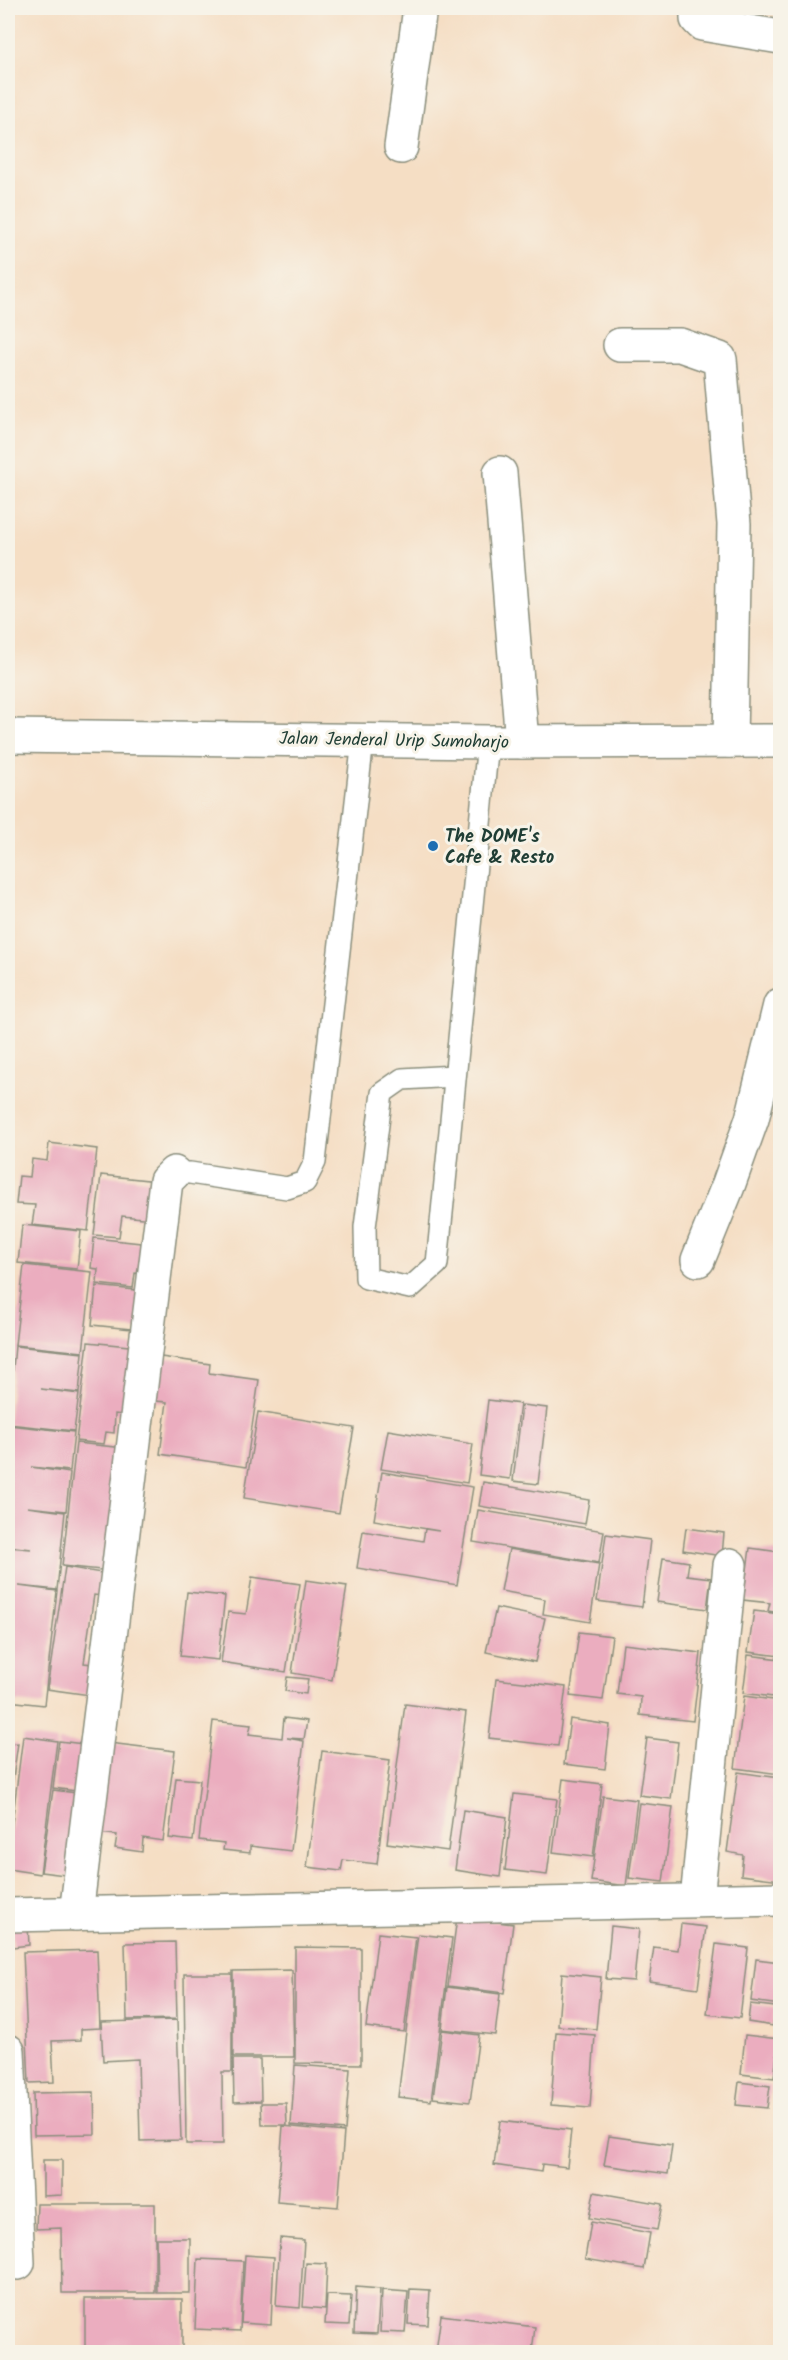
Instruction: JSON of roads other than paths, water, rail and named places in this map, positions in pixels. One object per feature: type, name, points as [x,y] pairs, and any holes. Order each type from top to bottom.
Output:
[{"type":"street","points":[[401,147],[420,8]]},
{"type":"street","points":[[697,8],[697,20],[702,24],[780,37]]},
{"type":"street","points":[[620,345],[680,345],[720,359],[734,525],[730,741]]},
{"type":"street","points":[[500,473],[522,742]]},
{"type":"street","name":"Jalan Jenderal Urip Sumoharjo","points":[[8,736],[488,742],[780,741]]},
{"type":"street","points":[[698,1260],[752,1119],[780,1005]]},
{"type":"street","points":[[76,1914],[166,1181],[174,1173]]},
{"type":"street","points":[[697,1900],[730,1565]]},
{"type":"street","points":[[8,1915],[780,1899]]},
{"type":"street","points":[[8,2051],[18,2263]]},
{"type":"lane","points":[[174,1173],[190,1173],[287,1188],[305,1182],[315,1162],[363,740]]},
{"type":"lane","points":[[455,1076],[402,1079],[382,1093],[365,1227],[366,1278],[410,1288],[437,1264],[488,742]]},
{"type":"place","name":"The DOME's Cafe & Resto","points":[[433,846]]}]
